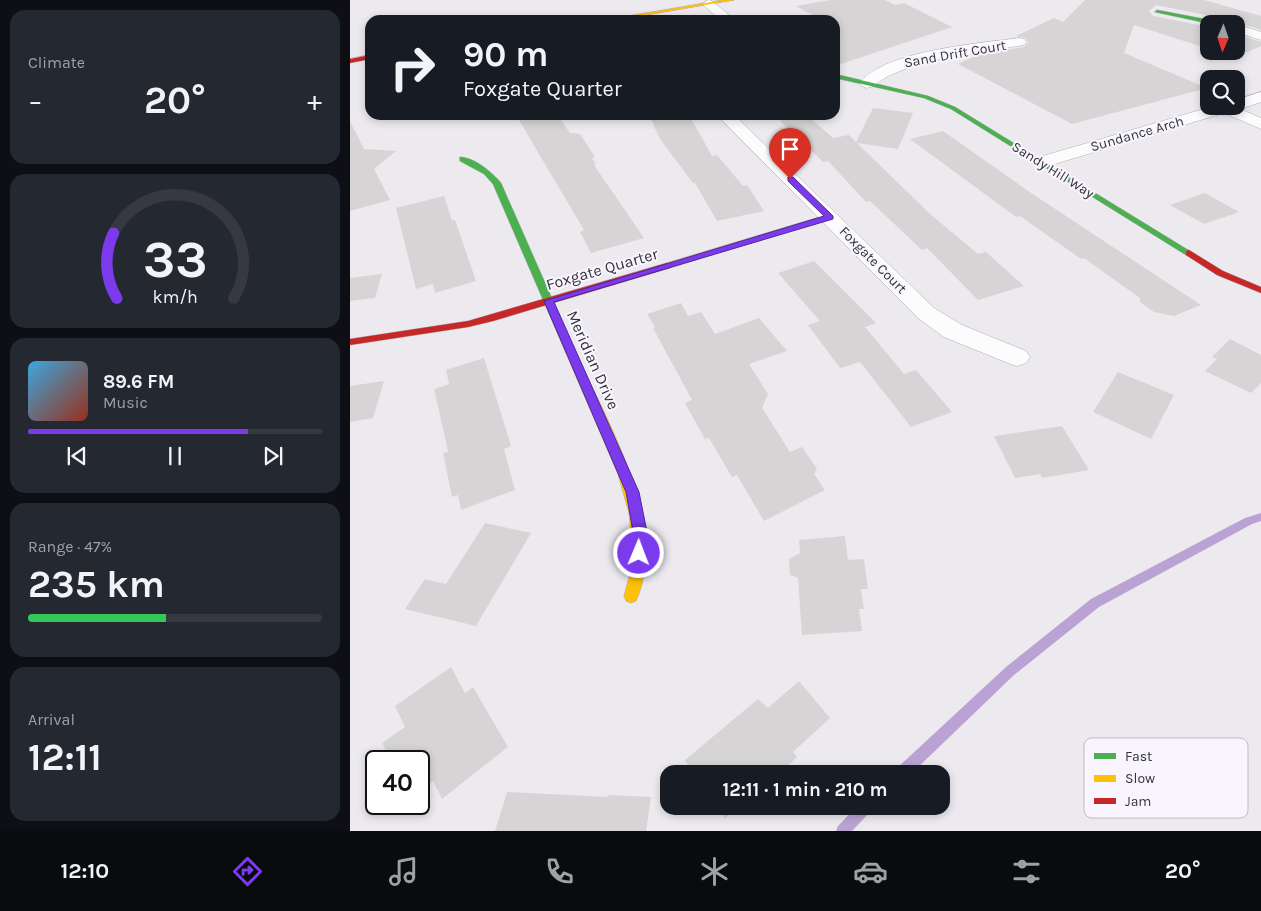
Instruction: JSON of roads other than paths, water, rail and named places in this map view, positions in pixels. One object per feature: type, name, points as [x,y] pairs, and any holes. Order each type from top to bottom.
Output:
[{"type":"street","points":[[639,15],[732,0]]},
{"type":"street","points":[[708,4],[722,15]]},
{"type":"street","points":[[1157,11],[1200,20]]},
{"type":"street","points":[[1245,31],[1261,36]]},
{"type":"street","name":"Sand Drift Court","points":[[866,84],[888,68],[911,60],[1019,42]]},
{"type":"street","points":[[350,60],[365,58]]},
{"type":"street","name":"Sandy Hill Way","points":[[840,77],[926,97],[953,108],[1201,261],[1220,272],[1261,290]]},
{"type":"street","name":"Sundance Arch","points":[[1245,102],[1261,98]]},
{"type":"street","points":[[1245,114],[1261,124]]},
{"type":"street","name":"Sundance Arch","points":[[1042,162],[1201,115]]},
{"type":"street","name":"Foxgate Court","points":[[730,120],[926,313],[953,330],[1017,356]]},
{"type":"street","name":"Meridian Drive","points":[[463,159],[488,172],[497,183],[632,492],[641,537],[635,586],[630,596]]},
{"type":"street","name":"Foxgate Quarter","points":[[350,342],[468,324],[830,217]]},
{"type":"waterway","points":[[911,765],[1010,671],[1095,603],[1249,521],[1261,517]]},
{"type":"waterway","points":[[843,831],[858,815]]}]
